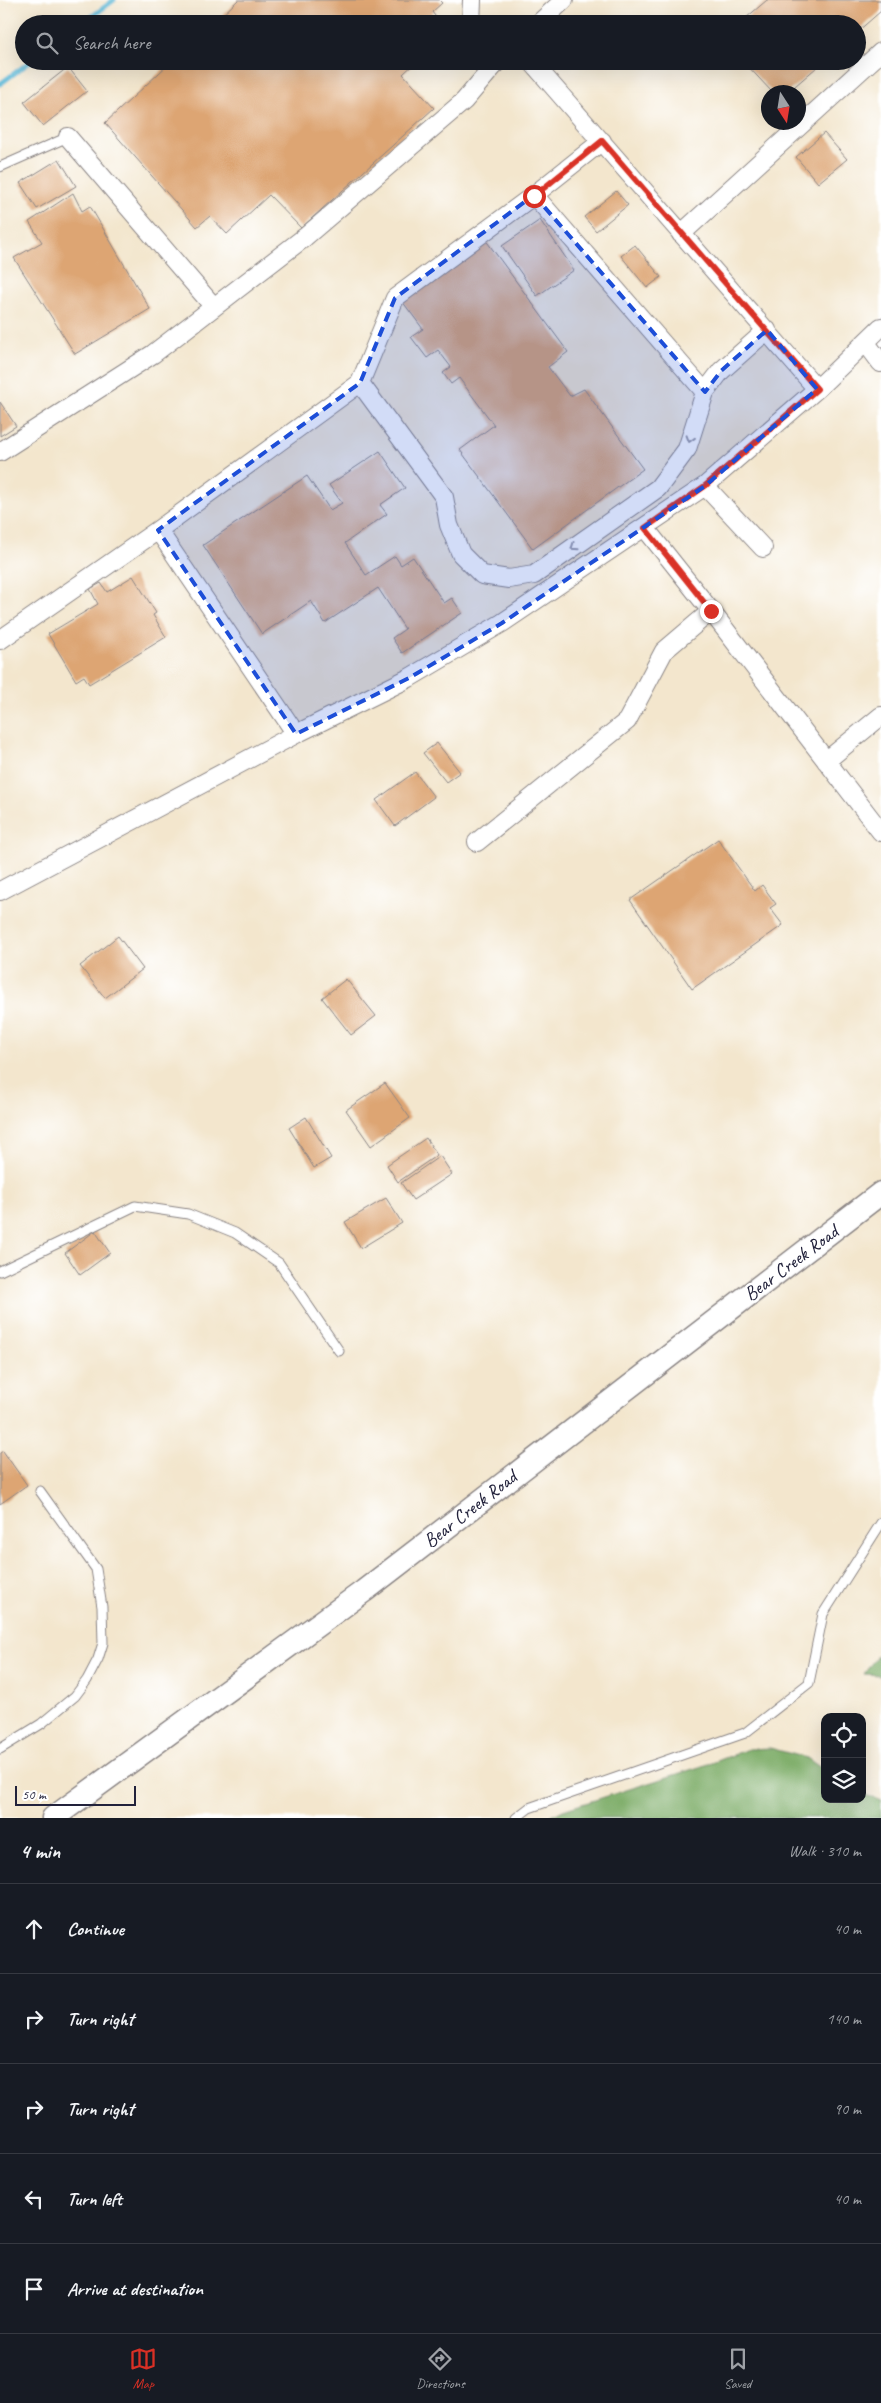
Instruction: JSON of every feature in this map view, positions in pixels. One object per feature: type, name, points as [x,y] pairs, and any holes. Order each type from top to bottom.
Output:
[{"type":"street","points":[[471,15],[472,0]]},
{"type":"street","points":[[548,15],[564,0]]},
{"type":"street","points":[[866,66],[881,52]]},
{"type":"street","points":[[0,452],[152,354],[305,237],[464,101],[481,70]]},
{"type":"street","points":[[540,70],[817,389]]},
{"type":"street","points":[[682,234],[861,70]]},
{"type":"street","points":[[68,137],[214,307]]},
{"type":"street","points":[[0,640],[158,530],[360,384],[395,298],[534,196],[602,141]]},
{"type":"street","points":[[534,196],[705,392]]},
{"type":"street","points":[[0,891],[296,734],[418,673],[502,623],[705,486],[817,389],[881,327]]},
{"type":"street","points":[[360,384],[444,497],[449,525],[461,554],[482,575],[509,579],[534,575],[658,488],[687,449],[705,392],[720,371],[767,330]]},
{"type":"street","points":[[866,343],[881,363]]},
{"type":"street","points":[[705,486],[762,548]]},
{"type":"street","points":[[645,528],[881,832]]},
{"type":"street","points":[[158,530],[296,734]]},
{"type":"street","points":[[477,842],[627,721],[664,651],[711,611]]},
{"type":"street","points":[[826,761],[881,716]]},
{"type":"street","name":"Bear Creek Road","points":[[53,1818],[364,1591],[881,1193]]},
{"type":"lane","points":[[0,166],[68,137]]},
{"type":"lane","points":[[0,1271],[135,1206],[188,1214],[235,1233],[279,1263],[339,1351]]},
{"type":"lane","points":[[0,1749],[41,1724],[75,1696],[87,1680],[98,1659],[103,1643],[102,1607],[96,1569],[40,1491]]},
{"type":"lane","points":[[516,1818],[529,1808],[745,1733],[809,1682],[824,1614],[881,1523]]},
{"type":"highlighted area","points":[[534,195],[705,392],[721,371],[767,330],[817,389],[705,486],[502,623],[409,678],[296,734],[158,530],[360,383],[395,298]]},
{"type":"green space","points":[[881,1650],[881,1675],[864,1674]]},
{"type":"green space","points":[[770,1748],[807,1758],[821,1768],[821,1803],[866,1803],[866,1795],[881,1801],[881,1818],[548,1818],[563,1810],[712,1763],[748,1749]]},
{"type":"building","points":[[238,0],[439,0],[442,3],[432,12],[434,15],[222,15]]},
{"type":"building","points":[[767,0],[881,0],[881,11],[866,24],[866,15],[750,15]]},
{"type":"building","points":[[64,70],[70,70],[87,91],[43,126],[24,102]]},
{"type":"building","points":[[162,70],[407,70],[403,74],[434,108],[301,228],[269,195],[227,234],[210,216],[197,227],[105,123]]},
{"type":"building","points":[[751,70],[814,70],[796,85],[765,85]]},
{"type":"building","points":[[824,133],[847,159],[818,183],[796,157]]},
{"type":"building","points":[[59,159],[76,186],[37,209],[20,183]]},
{"type":"building","points":[[616,191],[628,205],[596,231],[584,217]]},
{"type":"building","points":[[73,193],[82,211],[90,206],[150,309],[75,354],[14,258],[42,242],[29,222]]},
{"type":"building","points":[[540,220],[574,270],[537,296],[502,246]]},
{"type":"building","points":[[485,239],[568,352],[548,367],[570,396],[584,389],[643,469],[533,549],[460,450],[494,425],[459,378],[451,384],[443,373],[451,367],[438,350],[427,358],[411,337],[423,329],[402,301]]},
{"type":"building","points":[[635,245],[661,277],[647,288],[621,256]]},
{"type":"building","points":[[0,402],[16,426],[0,436]]},
{"type":"building","points":[[380,451],[405,488],[380,505],[387,514],[345,543],[366,575],[395,556],[401,565],[413,557],[444,603],[452,598],[462,613],[402,653],[392,638],[405,629],[378,588],[325,623],[311,601],[262,634],[203,545],[307,476],[330,510],[342,503],[329,485]]},
{"type":"building","points":[[133,576],[156,613],[153,615],[166,637],[89,684],[84,676],[76,681],[48,634],[98,604],[90,589],[101,583],[107,592]]},
{"type":"building","points":[[437,743],[460,772],[446,782],[423,753]]},
{"type":"building","points":[[415,772],[434,797],[395,826],[376,800]]},
{"type":"building","points":[[718,839],[755,891],[762,885],[776,904],[770,908],[783,925],[692,989],[630,900]]},
{"type":"building","points":[[118,936],[143,969],[105,998],[80,966]]},
{"type":"building","points":[[346,979],[376,1016],[351,1035],[322,998]]},
{"type":"building","points":[[385,1083],[410,1118],[371,1146],[346,1110]]},
{"type":"building","points":[[306,1117],[331,1158],[314,1168],[289,1128]]},
{"type":"building","points":[[426,1138],[437,1155],[398,1182],[387,1165]]},
{"type":"building","points":[[440,1156],[452,1174],[413,1200],[401,1183]]},
{"type":"building","points":[[386,1198],[402,1223],[361,1248],[345,1222]]},
{"type":"building","points":[[95,1231],[110,1253],[80,1275],[65,1253]]},
{"type":"building","points":[[3,1451],[27,1485],[0,1504],[0,1453]]},
{"type":"waterway","points":[[94,15],[114,0]]},
{"type":"waterway","points":[[0,84],[19,70]]},
{"type":"route","points":[[534,196],[602,141],[817,389],[705,486],[645,528],[711,611]]}]
